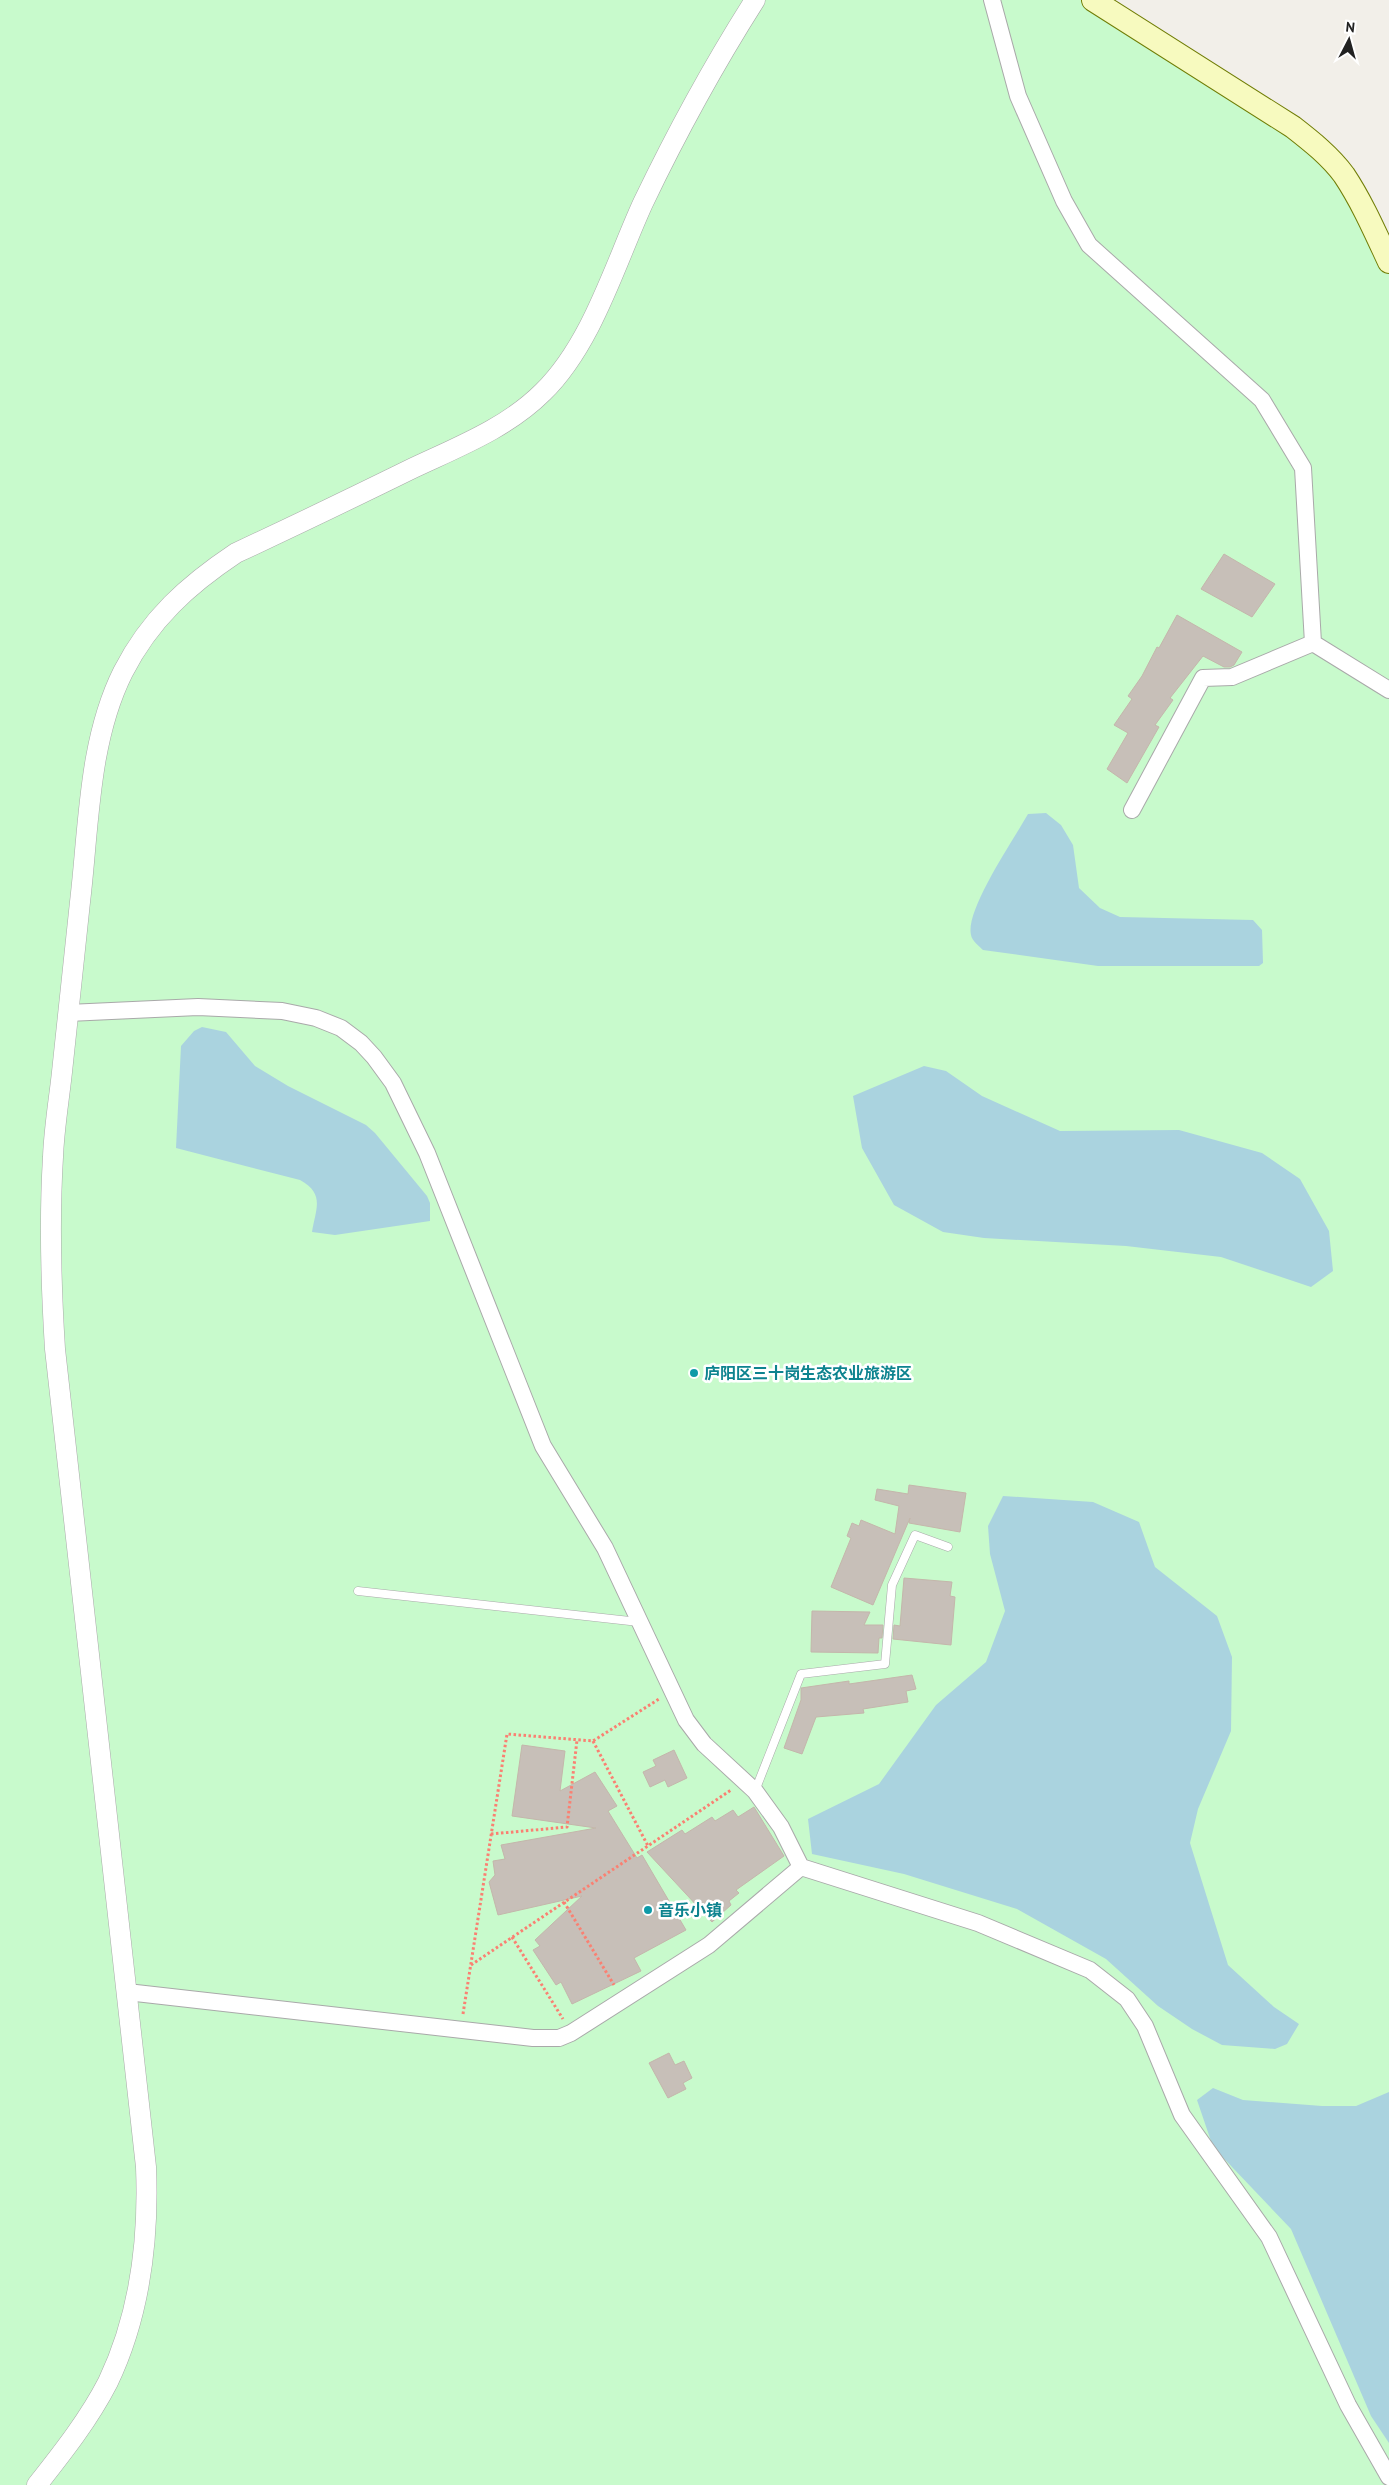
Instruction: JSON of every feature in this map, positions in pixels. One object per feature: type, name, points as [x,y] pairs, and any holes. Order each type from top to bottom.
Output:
[{"type":"main road","points":[[1093,0],[1293,127],[1321,150],[1343,174],[1362,206],[1389,262]]},
{"type":"street","points":[[37,2485],[86,2419],[108,2381],[125,2339],[136,2299],[148,2206],[146,2167],[55,1349],[50,1264],[53,1154],[92,799],[102,731],[123,673],[141,642],[181,593],[205,574],[236,553],[481,436],[521,412],[544,391],[566,365],[588,327],[676,136],[700,89],[755,0]]},
{"type":"street","points":[[992,0],[1018,96],[1064,201],[1090,245],[1262,400],[1303,468],[1313,643]]},
{"type":"street","points":[[1313,643],[1389,690]]},
{"type":"street","points":[[1132,810],[1203,678],[1232,677],[1313,643]]},
{"type":"street","points":[[68,1013],[198,1007],[282,1011],[316,1018],[341,1028],[361,1043],[393,1083],[404,1104],[427,1153],[543,1446],[605,1548],[686,1720],[704,1744],[749,1786],[781,1827],[801,1867],[978,1923],[1090,1970],[1127,1999],[1145,2026],[1182,2115],[1269,2237],[1348,2405],[1389,2477]]},
{"type":"street","points":[[127,1992],[460,2030],[547,2039],[559,2038],[571,2034],[709,1945],[801,1867]]},
{"type":"lane","points":[[749,1786],[801,1674],[885,1664],[892,1585],[915,1536],[948,1547]]},
{"type":"lane","points":[[358,1591],[639,1622]]},
{"type":"path","points":[[460,2030],[507,1734],[593,1741],[672,1690]]},
{"type":"path","points":[[491,1834],[567,1827],[577,1740]]},
{"type":"path","points":[[593,1741],[648,1846]]},
{"type":"path","points":[[470,1965],[648,1846],[749,1786]]},
{"type":"path","points":[[564,1902],[623,2000]]},
{"type":"path","points":[[512,1937],[571,2034]]},
{"type":"green space","name":"庐阳区三十岗生态农业旅游区","points":[[0,0],[1093,0],[1321,150],[1389,262],[1389,2485],[0,2485]]},
{"type":"water","points":[[1046,813],[1061,825],[1073,845],[1079,888],[1100,908],[1120,917],[1253,920],[1262,930],[1263,963],[1259,966],[1098,966],[983,950],[971,935],[971,924],[975,909],[992,874],[1028,814]]},
{"type":"water","points":[[202,1027],[226,1032],[255,1066],[288,1086],[366,1125],[375,1133],[427,1196],[430,1203],[430,1221],[335,1235],[312,1232],[317,1209],[316,1196],[308,1185],[300,1180],[176,1148],[181,1046],[194,1031]]},
{"type":"water","points":[[924,1066],[946,1071],[982,1096],[1060,1131],[1179,1130],[1262,1153],[1300,1179],[1329,1231],[1333,1271],[1311,1287],[1221,1257],[1126,1246],[984,1238],[943,1232],[894,1205],[862,1148],[853,1096]]},
{"type":"water","points":[[1003,1496],[1093,1502],[1139,1522],[1155,1567],[1217,1616],[1232,1657],[1231,1731],[1198,1809],[1190,1843],[1228,1965],[1274,2007],[1299,2024],[1287,2044],[1275,2049],[1222,2045],[1192,2029],[1158,2006],[1106,1959],[1017,1909],[904,1874],[812,1854],[808,1819],[879,1784],[936,1705],[986,1662],[1005,1611],[990,1554],[988,1526]]},
{"type":"water","points":[[1213,2088],[1243,2100],[1322,2106],[1356,2106],[1389,2092],[1389,2443],[1371,2416],[1291,2229],[1213,2147],[1197,2100]]},
{"type":"building","points":[[1224,554],[1275,584],[1252,617],[1201,589]]},
{"type":"building","points":[[1177,615],[1242,652],[1234,665],[1230,667],[1224,667],[1203,656],[1170,698],[1173,700],[1155,725],[1159,727],[1127,783],[1107,769],[1128,733],[1114,725],[1132,699],[1128,696],[1142,676],[1157,647],[1159,648]]},
{"type":"building","points":[[909,1485],[966,1493],[960,1532],[909,1523],[910,1518],[873,1605],[831,1587],[851,1538],[847,1536],[852,1523],[859,1526],[861,1520],[895,1534],[899,1506],[875,1500],[877,1489],[908,1494]]},
{"type":"building","points":[[904,1578],[952,1582],[950,1596],[955,1597],[951,1645],[893,1639],[894,1625],[900,1626]]},
{"type":"building","points":[[812,1611],[870,1612],[864,1625],[883,1625],[882,1638],[879,1638],[878,1653],[811,1652]]},
{"type":"building","points":[[912,1675],[916,1689],[906,1691],[908,1702],[863,1709],[864,1713],[816,1717],[802,1754],[784,1748],[801,1700],[801,1688],[849,1681],[849,1684]]},
{"type":"building","points":[[522,1745],[565,1751],[560,1791],[595,1772],[617,1806],[608,1811],[637,1858],[642,1855],[686,1930],[634,1958],[641,1971],[572,2004],[561,1982],[556,1985],[533,1950],[540,1946],[535,1940],[582,1896],[498,1915],[489,1882],[495,1875],[493,1861],[505,1859],[501,1845],[596,1828],[512,1816]]},
{"type":"building","points":[[674,1750],[687,1778],[668,1787],[665,1780],[650,1787],[643,1772],[656,1766],[653,1760]]},
{"type":"building","points":[[754,1807],[784,1856],[736,1890],[739,1893],[729,1901],[731,1905],[712,1922],[647,1852],[682,1830],[685,1834],[712,1817],[715,1821],[733,1810],[738,1817]]},
{"type":"building","points":[[669,2053],[675,2065],[684,2061],[692,2078],[683,2083],[686,2089],[668,2098],[649,2063]]},
{"type":"place","name":"庐阳区三十岗生态农业旅游区","points":[[694,1373]]},
{"type":"place","name":"音乐小镇","points":[[648,1910]]}]
